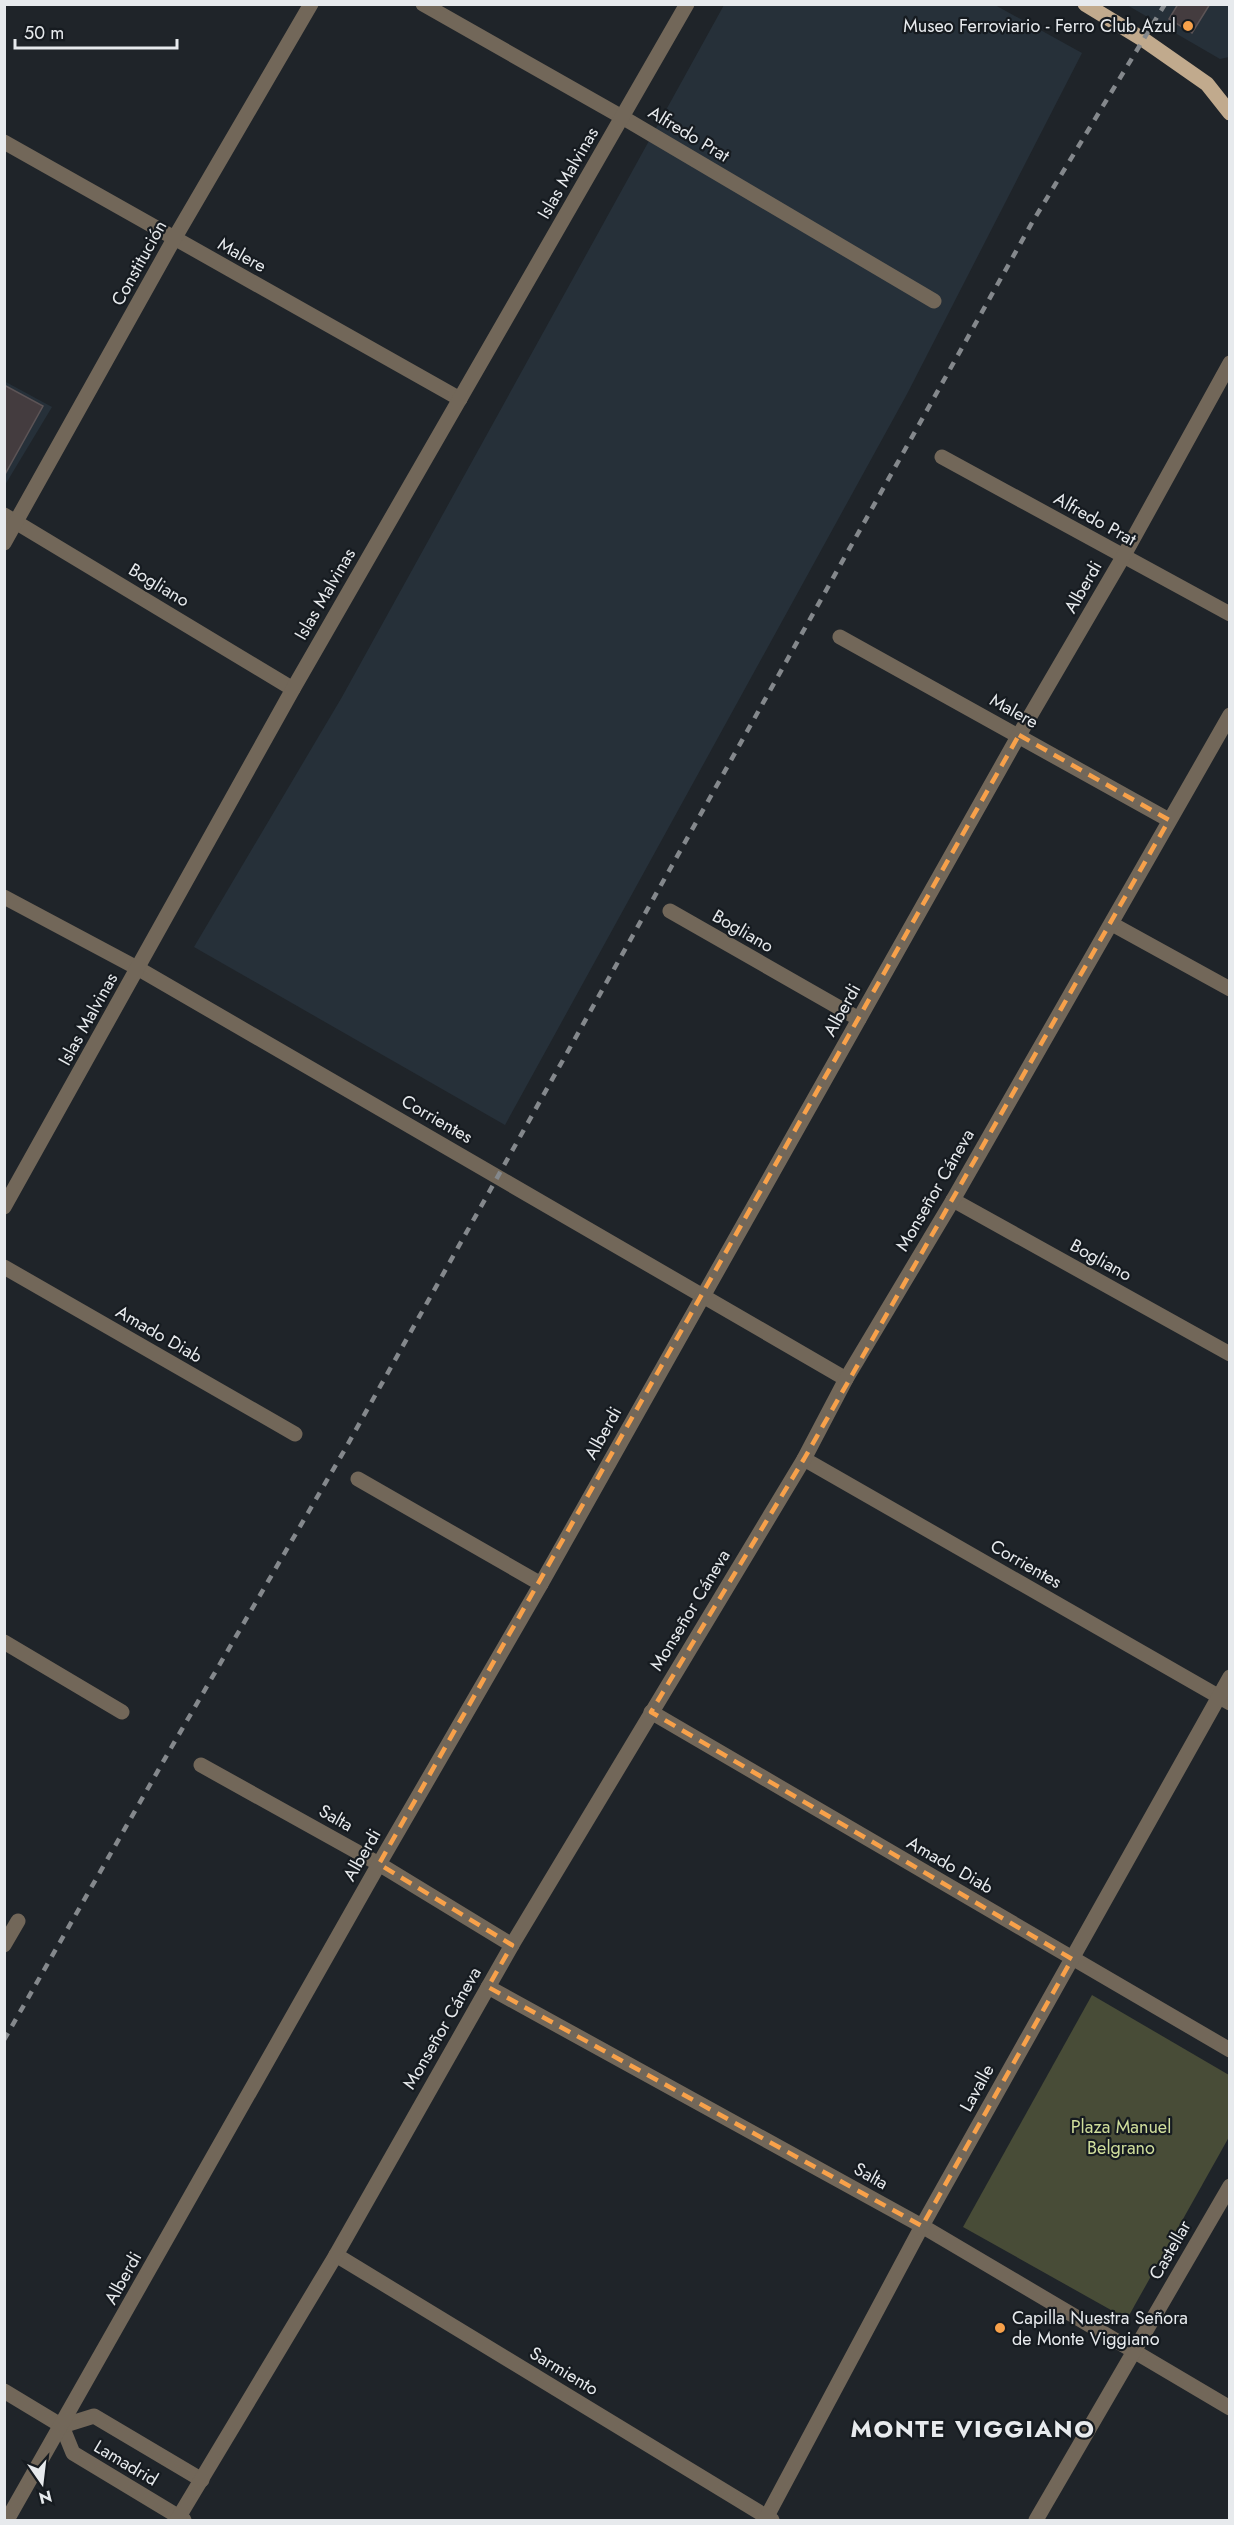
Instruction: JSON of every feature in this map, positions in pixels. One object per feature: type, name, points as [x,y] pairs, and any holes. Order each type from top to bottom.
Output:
[{"type":"main road","points":[[1085,4],[1144,40],[1206,84],[1230,113]]},
{"type":"main road","points":[[1206,84],[1230,91]]},
{"type":"street","name":"Constitución","points":[[4,543],[10,519],[311,4]]},
{"type":"street","name":"Alfredo Prat","points":[[423,4],[622,117],[934,301]]},
{"type":"street","name":"Islas Malvinas","points":[[4,1207],[139,969],[293,689],[687,4]]},
{"type":"street","name":"Malere","points":[[4,142],[460,399]]},
{"type":"street","name":"Alberdi","points":[[7,2520],[379,1864],[541,1584],[1019,735],[1123,557],[1230,363]]},
{"type":"street","name":"Alfredo Prat","points":[[942,457],[1230,614]]},
{"type":"street","name":"Bogliano","points":[[10,519],[293,689]]},
{"type":"street","name":"Malere","points":[[840,637],[1169,820]]},
{"type":"street","name":"Monseñor Cáneva","points":[[180,2519],[336,2255],[488,1987],[804,1459],[846,1379],[953,1200],[1230,715]]},
{"type":"street","name":"Corrientes","points":[[4,897],[139,969],[846,1379]]},
{"type":"street","name":"Bogliano","points":[[670,912],[859,1019]]},
{"type":"street","points":[[1112,924],[1230,989]]},
{"type":"street","name":"Bogliano","points":[[953,1200],[1230,1354]]},
{"type":"street","name":"Amado Diab","points":[[4,1268],[295,1434]]},
{"type":"street","name":"Corrientes","points":[[804,1459],[1224,1700]]},
{"type":"street","points":[[358,1479],[541,1584]]},
{"type":"street","points":[[4,1642],[122,1712]]},
{"type":"street","name":"Lavalle","points":[[768,2520],[922,2226],[1072,1959],[1224,1700],[1230,1677]]},
{"type":"street","name":"Amado Diab","points":[[651,1712],[1230,2050]]},
{"type":"street","name":"Salta","points":[[201,1765],[379,1864],[513,1945]]},
{"type":"street","points":[[4,1945],[18,1922]]},
{"type":"street","name":"Salta","points":[[488,1987],[922,2226],[1230,2408]]},
{"type":"street","name":"Castellar","points":[[1036,2520],[1230,2186]]},
{"type":"street","name":"Sarmiento","points":[[336,2255],[768,2520]]},
{"type":"street","points":[[4,2391],[62,2426]]},
{"type":"street","name":"Lamadrid","points":[[180,2519],[73,2453],[62,2426],[94,2416],[202,2480]]},
{"type":"highlighted area","points":[[1019,735],[1169,820],[804,1459],[651,1712],[1072,1959],[922,2226],[488,1987],[512,1945],[379,1864]]},
{"type":"shaded area","points":[[724,5],[995,5],[1082,53],[907,394],[505,1125],[194,947],[342,697]]},
{"type":"shaded area","points":[[1127,5],[1229,5],[1229,57],[1220,59]]},
{"type":"shaded area","points":[[4,381],[52,407],[5,485],[4,485]]},
{"type":"green space","name":"Plaza Manuel Belgrano","points":[[1092,1995],[1229,2075],[1229,2137],[1127,2319],[963,2227]]},
{"type":"building","name":"Museo Ferroviario - Ferro Club Azul","points":[[1178,4],[1210,4],[1192,33],[1169,19]]},
{"type":"building","points":[[4,385],[43,406],[4,476]]},
{"type":"railway","points":[[4,2040],[344,1451],[1033,221],[1165,4]]},
{"type":"place","name":"Museo Ferroviario - Ferro Club Azul","points":[[1188,26]]},
{"type":"place","name":"Capilla Nuestra Señora de Monte Viggiano","points":[[1000,2328]]},
{"type":"district","name":"MONTE VIGGIANO","points":[[973,2428]]}]
